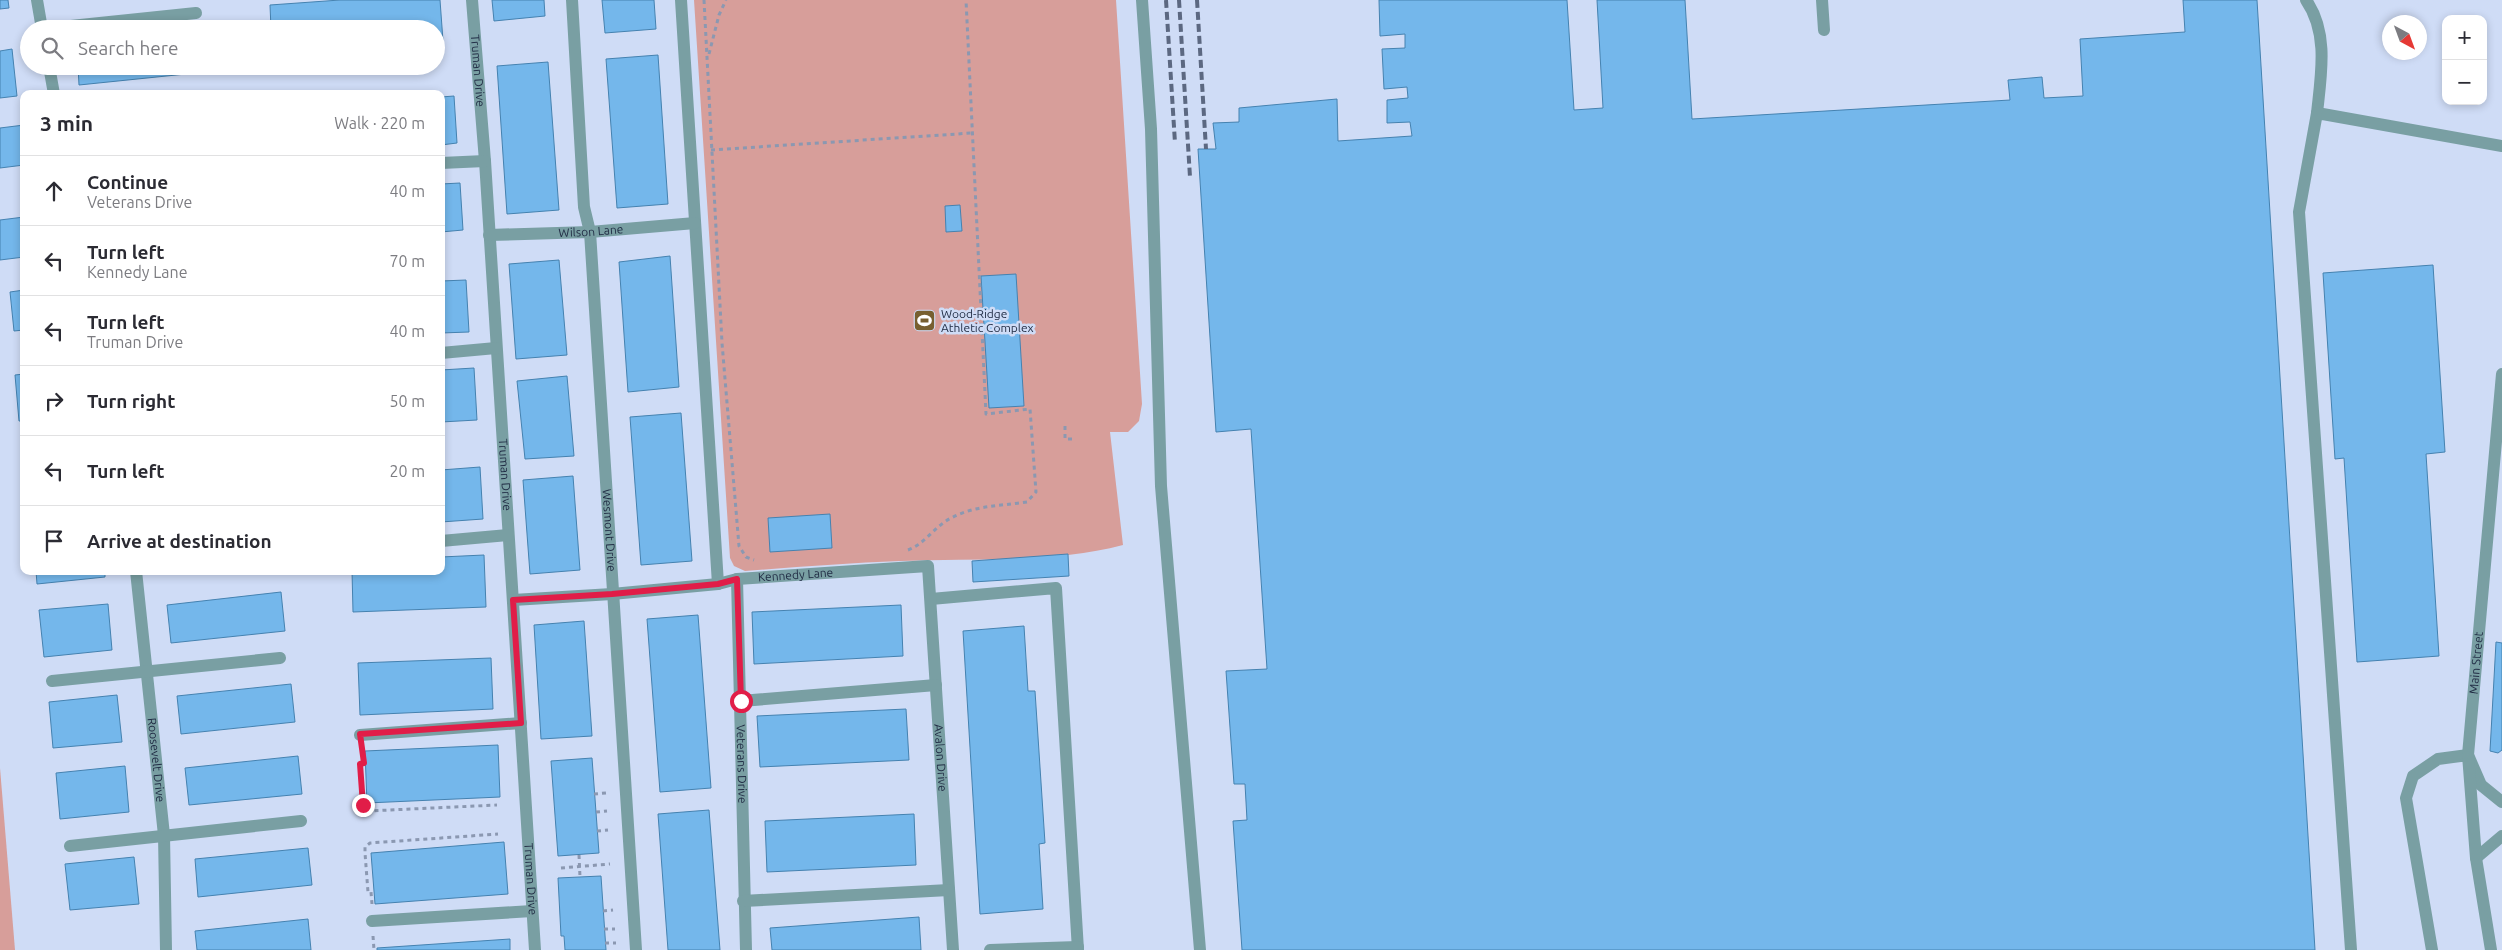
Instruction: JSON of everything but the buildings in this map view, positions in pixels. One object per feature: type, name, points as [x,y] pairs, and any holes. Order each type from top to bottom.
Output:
[{"type":"street","points":[[37,0],[40,20]]},
{"type":"street","name":"Truman Drive","points":[[472,0],[485,161],[535,950]]},
{"type":"street","name":"Wesmont Drive","points":[[572,0],[584,207],[590,232],[636,950]]},
{"type":"street","points":[[682,0],[718,584]]},
{"type":"street","points":[[1142,0],[1152,129],[1161,486],[1200,950]]},
{"type":"street","points":[[1822,0],[1824,30]]},
{"type":"street","points":[[2306,0],[2312,9],[2320,30],[2321,69],[2317,113],[2299,212],[2351,950]]},
{"type":"street","points":[[129,20],[196,13]]},
{"type":"street","points":[[51,75],[53,90]]},
{"type":"street","points":[[2317,113],[2502,146]]},
{"type":"street","points":[[445,163],[485,161]]},
{"type":"street","name":"Wilson Lane","points":[[489,235],[590,232],[695,223]]},
{"type":"street","points":[[445,353],[496,348]]},
{"type":"street","name":"Main Street","points":[[2491,950],[2476,858],[2468,755],[2502,374]]},
{"type":"street","points":[[445,541],[508,535]]},
{"type":"street","name":"Kennedy Lane","points":[[513,600],[612,594],[718,584],[737,579],[928,566]]},
{"type":"street","name":"Avalon Drive","points":[[928,566],[953,950]]},
{"type":"street","name":"Roosevelt Drive","points":[[136,575],[164,835],[166,950]]},
{"type":"street","name":"Veterans Drive","points":[[737,579],[741,701],[743,901],[746,950]]},
{"type":"street","points":[[931,599],[1056,588],[1078,948],[990,950]]},
{"type":"street","points":[[52,682],[280,658]]},
{"type":"street","points":[[741,701],[936,685]]},
{"type":"street","points":[[360,734],[521,723]]},
{"type":"street","points":[[2432,950],[2406,798],[2413,776],[2438,759],[2468,755],[2480,785],[2502,802]]},
{"type":"street","points":[[70,846],[301,821]]},
{"type":"street","points":[[2476,858],[2502,836]]},
{"type":"street","points":[[743,901],[949,890]]},
{"type":"street","points":[[374,921],[532,911]]},
{"type":"path","points":[[704,0],[722,343],[739,546],[746,557],[761,561]]},
{"type":"path","points":[[708,60],[714,30],[726,0]]},
{"type":"path","points":[[905,551],[922,542],[951,518],[979,507],[1027,502],[1036,492],[1030,409],[986,414],[966,0]]},
{"type":"path","points":[[711,150],[972,133]]},
{"type":"path","points":[[1065,426],[1065,439],[1074,439]]},
{"type":"path","points":[[360,734],[364,763],[360,764],[362,801],[369,811],[497,805]]},
{"type":"path","points":[[594,794],[606,793]]},
{"type":"path","points":[[596,812],[607,811]]},
{"type":"path","points":[[597,831],[608,830]]},
{"type":"path","points":[[374,921],[375,904],[372,904],[371,892],[368,892],[365,853],[365,847],[370,843],[498,834]]},
{"type":"path","points":[[579,855],[580,877]]},
{"type":"path","points":[[561,868],[610,864]]},
{"type":"path","points":[[603,911],[613,910]]},
{"type":"path","points":[[604,930],[615,929]]},
{"type":"path","points":[[605,943],[616,943]]},
{"type":"shaded area","name":"Wood-Ridge Athletic Complex","points":[[694,0],[1116,0],[1142,404],[1139,421],[1128,432],[1110,432],[1123,545],[1096,551],[1040,558],[881,562],[745,571],[734,566],[730,558]]},
{"type":"shaded area","points":[[0,768],[15,950],[0,950]]},
{"type":"railway","points":[[1166,0],[1175,143]]},
{"type":"railway","points":[[1179,0],[1190,177]]},
{"type":"railway","points":[[1197,0],[1206,149]]},
{"type":"place","name":"Wood-Ridge Athletic Complex","points":[[925,321]]},
{"type":"route","points":[[363,805],[360,764],[364,763],[360,734],[521,723],[513,600],[612,594],[718,584],[737,579],[741,701]]}]
